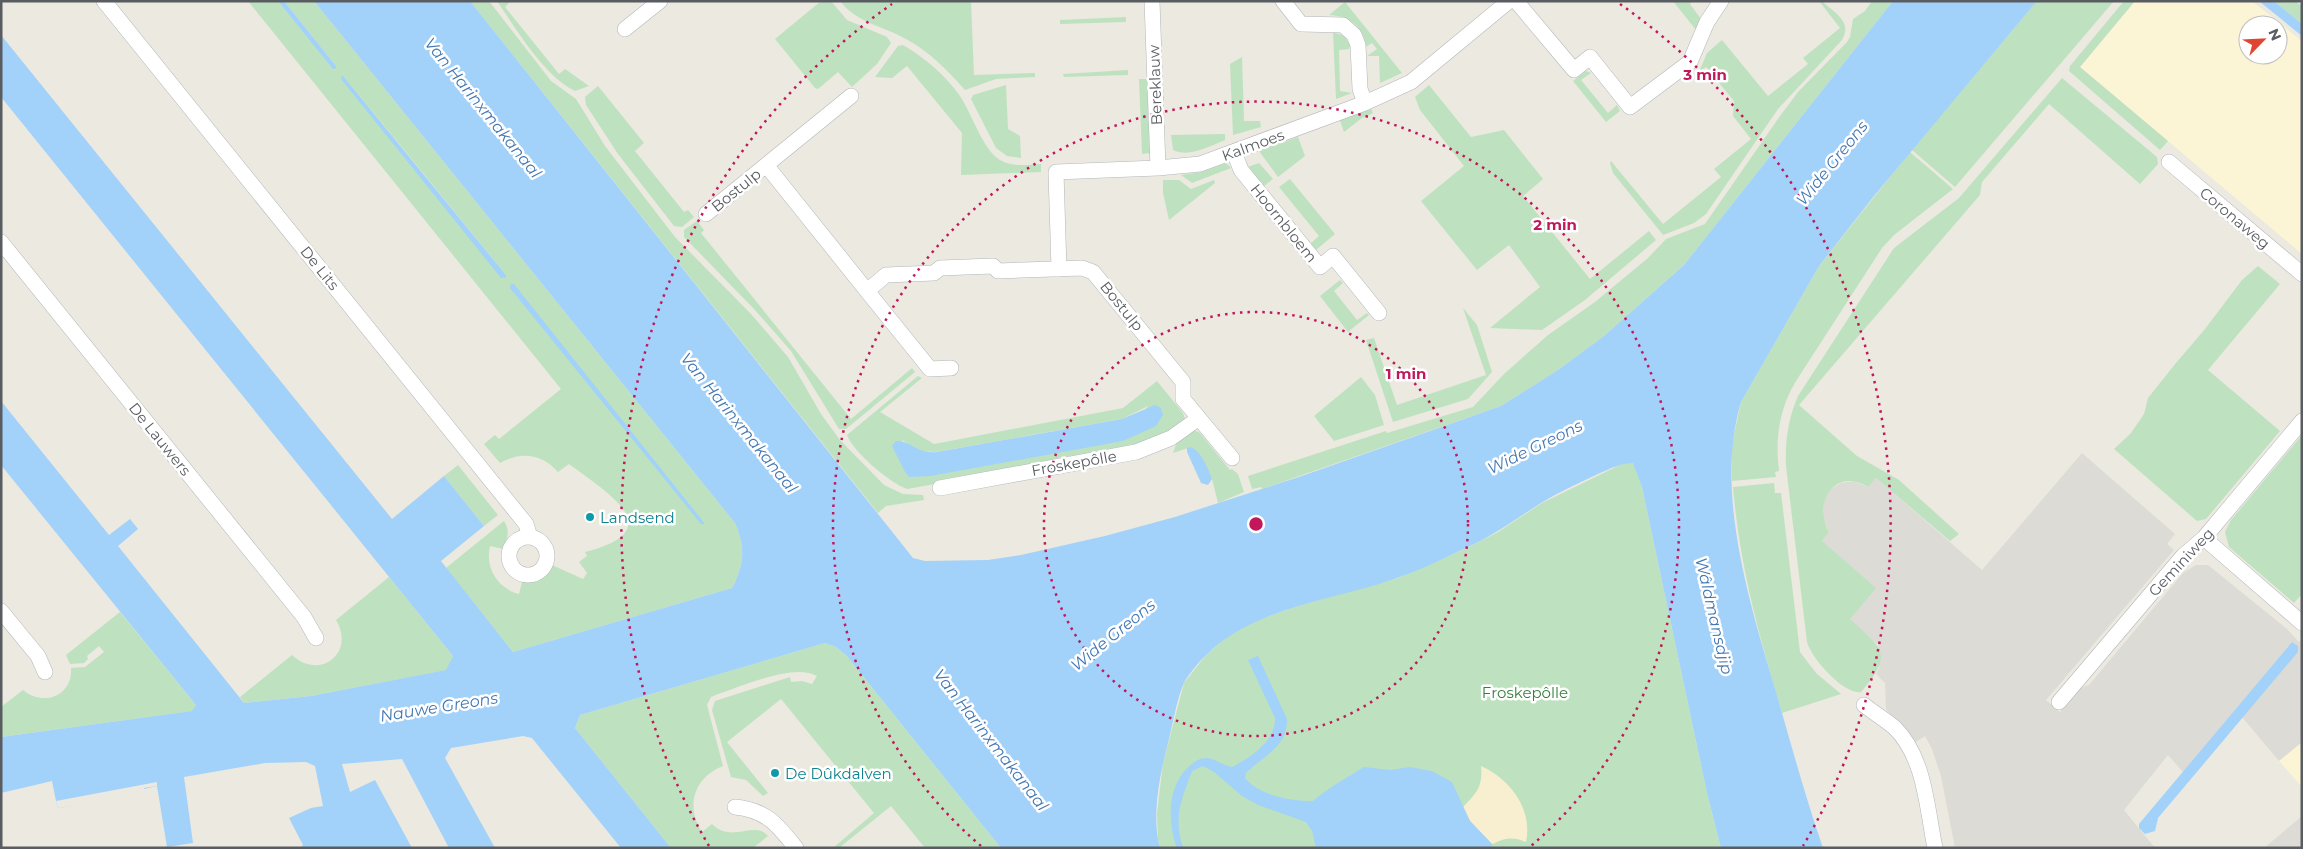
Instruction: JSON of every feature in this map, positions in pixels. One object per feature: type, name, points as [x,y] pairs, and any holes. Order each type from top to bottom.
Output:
[{"type":"street","name":"De Lits","points":[[104,1],[526,524],[530,537]]},
{"type":"street","points":[[625,29],[660,1]]},
{"type":"street","name":"Bereklauw","points":[[1152,1],[1158,168]]},
{"type":"street","points":[[1283,1],[1300,24],[1343,26],[1354,35],[1358,45],[1360,88],[1365,103]]},
{"type":"street","name":"Kalmoes","points":[[1059,269],[1056,172],[1158,168],[1200,164],[1365,103],[1411,82],[1509,1]]},
{"type":"street","points":[[1516,1],[1574,70],[1590,57],[1630,107],[1690,62],[1707,22],[1721,1]]},
{"type":"street","name":"Bostulp","points":[[706,214],[851,96]]},
{"type":"street","name":"Hoornbloem","points":[[1234,152],[1241,170],[1320,267],[1333,256],[1379,313]]},
{"type":"street","name":"Coronaweg","points":[[2169,162],[2302,274]]},
{"type":"street","name":"Bostulp","points":[[766,165],[930,369],[951,368]]},
{"type":"street","name":"De Lauwers","points":[[1,242],[304,617],[316,638]]},
{"type":"street","name":"Bostulp","points":[[867,291],[886,275],[934,273],[940,268],[993,266],[998,271],[1082,268],[1097,275],[1183,382],[1183,399],[1232,458]]},
{"type":"street","name":"Froskepôlle","points":[[940,488],[1136,452],[1171,438],[1199,418]]},
{"type":"street","name":"Geminiweg","points":[[2059,702],[2183,556],[2204,538],[2302,421]]},
{"type":"street","points":[[2204,538],[2302,623]]},
{"type":"street","points":[[1,611],[38,656],[45,672]]},
{"type":"street","points":[[1864,705],[1895,729],[1914,756],[1934,848]]},
{"type":"street","points":[[735,807],[749,808],[764,814],[780,827],[796,848]]},
{"type":"shaded area","points":[[2135,1],[2252,1],[2270,15],[2238,15],[2238,65],[2288,65],[2288,30],[2302,41],[2302,254],[2080,67]]},
{"type":"shaded area","points":[[2082,453],[2175,534],[2167,544],[2174,550],[2046,700],[2060,712],[2081,688],[2089,685],[2183,573],[2196,565],[2208,565],[2287,629],[2299,642],[2302,640],[2302,742],[2279,761],[2242,717],[2298,652],[2298,646],[2292,642],[2183,772],[2168,755],[2124,810],[2155,848],[1955,848],[1941,776],[1932,749],[1925,736],[1914,743],[1886,709],[1885,683],[1876,674],[1879,668],[1878,645],[1849,619],[1822,541],[1829,532],[1823,518],[1824,500],[1831,489],[1841,483],[1854,481],[1868,487],[1876,478],[1982,570]]},
{"type":"shaded area","points":[[2302,742],[2302,787],[2279,761]]},
{"type":"shaded area","points":[[2302,816],[2302,848],[2264,848]]},
{"type":"green space","points":[[248,1],[278,1],[335,70],[336,66],[284,1],[314,1],[735,523],[739,532],[742,548],[741,564],[732,588],[513,652],[446,568],[504,521],[508,532],[507,539],[503,549],[490,546],[489,562],[494,576],[504,587],[519,594],[522,582],[540,579],[552,565],[583,579],[587,573],[579,562],[587,556],[585,552],[611,543],[625,533],[628,522],[624,510],[614,498],[569,464],[558,472],[545,461],[531,456],[516,457],[500,463],[484,444],[495,435],[499,439],[561,389]],"holes":[[[344,76],[506,275],[506,277]]]},
{"type":"green space","points":[[470,1],[489,1],[551,81],[576,99],[605,146],[675,237],[751,314],[788,357],[821,414],[840,440],[884,485],[903,494],[923,495],[924,500],[886,506],[878,513]]},
{"type":"green space","points":[[497,1],[511,1],[505,7],[559,74],[565,69],[589,86],[575,91],[552,75],[522,38]]},
{"type":"green space","points":[[821,1],[831,1],[847,20],[887,37],[891,43],[877,64],[852,87],[838,72],[818,89],[815,88],[775,39]]},
{"type":"green space","points":[[840,1],[971,1],[974,75],[1035,73],[1035,77],[996,79],[965,90],[945,69],[915,44],[862,19]]},
{"type":"green space","points":[[1673,1],[1692,1],[1690,4],[1701,19],[1696,30]]},
{"type":"green space","points":[[1819,1],[1822,1],[1844,22],[1845,33],[1842,40],[1778,109],[1706,214],[1694,223],[1663,235],[1613,173],[1611,161],[1663,224],[1721,177],[1714,169],[1751,139],[1733,116],[1734,101],[1706,67],[1699,72],[1707,53],[1722,40],[1768,96],[1808,64],[1803,58],[1840,28]]},
{"type":"green space","points":[[1872,1],[1893,1],[1684,265],[1604,336],[1558,370],[1501,406],[1262,489],[1261,487],[1252,489],[1248,476],[1386,431],[1387,433],[1473,407],[1504,374],[1548,335],[1595,302],[1648,258],[1666,239],[1705,224],[1780,116],[1798,92],[1847,42],[1850,37],[1853,19],[1865,11]]},
{"type":"green space","points":[[2037,1],[2114,1],[1955,187],[1912,150]]},
{"type":"green space","points":[[2124,1],[2135,1],[2080,67],[2168,141],[2160,150],[2069,71],[2070,66]]},
{"type":"green space","points":[[2274,1],[2295,1],[2302,6],[2302,24]]},
{"type":"green space","points":[[1345,2],[1402,73],[1380,83],[1379,56],[1367,56],[1377,49],[1372,43],[1366,47],[1359,28],[1349,20],[1329,15]]},
{"type":"green space","points":[[1126,17],[1126,22],[1060,24],[1060,20]]},
{"type":"green space","points":[[1333,32],[1344,36],[1350,45],[1349,49],[1339,50],[1340,91],[1352,93],[1336,99]]},
{"type":"green space","points":[[903,45],[934,68],[954,88],[983,140],[994,155],[1010,164],[1041,164],[1041,172],[961,175],[962,133],[907,66],[892,78],[875,77],[898,46]]},
{"type":"green space","points":[[1242,57],[1244,121],[1260,121],[1261,127],[1233,135],[1230,64]]},
{"type":"green space","points":[[1128,70],[1128,75],[1064,77],[1063,74]]},
{"type":"green space","points":[[1586,71],[1591,73],[1581,80],[1608,113],[1617,105],[1620,111],[1606,122],[1573,81]]},
{"type":"green space","points":[[2062,78],[2157,157],[2158,164],[2140,184],[2049,104],[1982,182],[1980,195],[1799,405],[1857,456],[1899,480],[1959,534],[1950,541],[1876,478],[1868,487],[1856,482],[1846,481],[1830,491],[1825,499],[1823,510],[1824,521],[1829,532],[1822,541],[1876,588],[1850,619],[1877,645],[1881,660],[1878,669],[1861,692],[1854,691],[1837,682],[1821,666],[1807,642],[1786,466],[1788,430],[1792,413],[1798,396],[1894,248],[1959,198]]},
{"type":"green space","points":[[1139,79],[1147,79],[1150,153],[1142,154]]},
{"type":"green space","points":[[1006,85],[1008,129],[1020,136],[1021,158],[1007,156],[996,148],[971,99],[973,95]]},
{"type":"green space","points":[[1429,85],[1471,137],[1504,130],[1543,179],[1523,196],[1590,279],[1649,231],[1656,240],[1585,300],[1542,330],[1490,328],[1540,287],[1509,245],[1477,270],[1421,201],[1464,166],[1420,110],[1415,97]]},
{"type":"green space","points":[[598,86],[644,143],[635,151],[684,212],[688,210],[694,217],[682,227],[674,226],[618,154],[586,105],[585,97]]},
{"type":"green space","points":[[1371,109],[1373,113],[1362,118],[1344,132],[1340,120]]},
{"type":"green space","points":[[1225,134],[1225,140],[1193,152],[1186,153],[1173,150],[1171,135]]},
{"type":"green space","points":[[1298,137],[1305,156],[1278,177],[1259,151]]},
{"type":"green space","points":[[1910,152],[1953,189],[1894,235],[1882,248],[1796,381],[1782,413],[1778,436],[1779,471],[1775,472],[1776,477],[1732,481],[1732,444],[1741,402],[1819,266]]},
{"type":"green space","points":[[1226,163],[1231,168],[1192,183],[1181,175],[1201,172]]},
{"type":"green space","points":[[1259,163],[1273,179],[1264,186],[1248,167]]},
{"type":"green space","points":[[1290,179],[1335,234],[1316,250],[1311,243],[1319,236],[1279,187]]},
{"type":"green space","points":[[1163,180],[1179,180],[1191,189],[1214,180],[1215,183],[1169,220],[1163,193]]},
{"type":"green space","points":[[697,221],[704,230],[701,233],[851,419],[912,368],[915,372],[846,429],[839,429],[791,351],[754,309],[684,237],[684,230]]},
{"type":"green space","points":[[2258,266],[2280,284],[2208,370],[2280,431],[2206,519],[2197,521],[2114,449],[2131,433],[2144,414],[2148,398],[2205,329],[2242,280]]},
{"type":"green space","points":[[1340,280],[1343,283],[1334,291],[1357,320],[1367,313],[1369,315],[1348,332],[1320,296]]},
{"type":"green space","points":[[1463,308],[1477,325],[1492,372],[1468,399],[1393,422],[1366,340],[1374,338],[1397,405],[1486,375]]},
{"type":"green space","points":[[918,376],[922,378],[880,412],[934,444],[1123,408],[1157,381],[1183,413],[1185,419],[1154,441],[1074,459],[1072,456],[1060,458],[1058,462],[907,489],[891,480],[864,458],[847,435]],"holes":[[[1148,406],[1123,441],[905,472],[902,440],[919,451],[936,452],[1122,419]]]},
{"type":"green space","points":[[1361,377],[1375,395],[1384,425],[1334,441],[1314,416]]},
{"type":"green space","points":[[1194,430],[1200,433],[1230,470],[1232,469],[1238,474],[1244,492],[1218,503],[1212,479],[1188,448],[1173,453],[1178,439]]},
{"type":"green space","points":[[2302,435],[2302,594],[2294,603],[2229,547],[2225,532],[2231,520]]},
{"type":"green space","name":"Froskepôlle","points":[[1624,463],[1634,463],[1642,487],[1707,793],[1721,848],[1160,848],[1157,813],[1163,763],[1184,683],[1206,655],[1226,638],[1252,622],[1301,605],[1398,578],[1467,548],[1498,532],[1542,503]]},
{"type":"green space","points":[[458,465],[498,515],[484,526],[444,476]]},
{"type":"green space","points":[[1774,483],[1775,493],[1781,493],[1800,652],[1816,673],[1841,694],[1782,713],[1758,629],[1746,574],[1740,546],[1733,487]]},
{"type":"green space","points":[[389,577],[453,656],[447,670],[311,696],[244,703],[240,697],[292,655],[302,662],[313,665],[323,664],[332,660],[338,652],[341,643],[341,632],[336,620]]},
{"type":"green space","points":[[120,612],[196,705],[193,711],[1,737],[1,707],[23,690],[39,698],[48,698],[62,692],[70,678],[71,668],[85,667],[104,652],[99,646],[87,656],[88,659],[84,663],[70,664],[66,655]]},
{"type":"green space","points":[[825,643],[836,647],[846,655],[1001,848],[925,848],[891,806],[839,848],[833,848],[874,813],[781,699],[727,742],[768,793],[763,796],[746,780],[731,777],[712,710],[715,701],[790,677],[791,682],[802,681],[812,684],[817,676],[807,673],[795,672],[754,681],[711,697],[707,705],[723,766],[705,777],[699,785],[695,794],[694,813],[702,832],[712,824],[720,830],[727,832],[756,830],[768,836],[753,848],[671,848],[575,728],[580,715]]},
{"type":"sand","points":[[1481,766],[1501,779],[1517,796],[1526,818],[1526,842],[1509,838],[1492,844],[1470,821],[1463,807],[1478,789],[1481,779]]},
{"type":"water","points":[[278,1],[284,1],[336,66],[336,69],[333,69]]},
{"type":"water","points":[[314,1],[470,1],[913,558],[925,561],[988,560],[1021,555],[1105,536],[1175,517],[1299,477],[1501,406],[1558,370],[1604,336],[1684,265],[1893,1],[2037,1],[1874,196],[1819,266],[1741,402],[1734,437],[1731,473],[1733,510],[1739,548],[1756,622],[1804,790],[1823,848],[1721,848],[1707,793],[1642,487],[1633,463],[1615,467],[1569,488],[1541,503],[1486,538],[1424,568],[1368,587],[1280,612],[1253,623],[1228,637],[1205,656],[1185,681],[1180,694],[1162,768],[1156,809],[1157,836],[1160,848],[1001,848],[846,655],[836,647],[825,643],[580,715],[575,728],[671,848],[621,848],[532,738],[523,736],[451,748],[445,758],[495,848],[449,848],[402,759],[342,764],[350,792],[375,780],[412,848],[300,848],[303,845],[289,818],[311,808],[323,806],[315,766],[306,762],[265,763],[184,777],[193,843],[167,847],[157,786],[60,808],[57,806],[52,781],[1,793],[1,737],[192,711],[196,705],[1,465],[1,401],[109,535],[130,519],[138,529],[118,546],[244,703],[311,696],[446,670],[453,656],[1,97],[1,35],[392,519],[444,476],[484,526],[441,561],[513,652],[732,588],[736,580],[741,564],[742,548],[735,523]]},
{"type":"water","points":[[2259,1],[2274,1],[2302,24],[2302,36],[2288,25],[2288,15],[2276,15]]},
{"type":"water","points":[[342,75],[506,277],[501,278],[341,79]]},
{"type":"water","points":[[511,284],[514,284],[705,524],[701,524],[510,288]]},
{"type":"water","points":[[1155,405],[1161,408],[1163,415],[1156,426],[1123,441],[930,476],[909,477],[892,446],[896,441],[901,441],[924,451],[937,452],[1122,419]]},
{"type":"water","points":[[1190,447],[1198,452],[1206,466],[1212,479],[1208,485],[1201,483],[1187,452],[1187,448]]},
{"type":"water","points":[[2292,642],[2298,646],[2298,652],[2158,818],[2155,831],[2145,834],[2139,828],[2139,824]]},
{"type":"water","points":[[1258,656],[1287,719],[1286,729],[1279,744],[1246,773],[1245,778],[1251,784],[1276,796],[1313,801],[1331,787],[1364,767],[1390,770],[1410,767],[1432,771],[1452,782],[1470,821],[1492,844],[1492,848],[1316,848],[1312,831],[1306,822],[1258,805],[1242,796],[1214,772],[1203,766],[1192,771],[1182,800],[1179,827],[1183,848],[1177,848],[1172,826],[1171,803],[1178,781],[1184,772],[1195,762],[1204,758],[1213,759],[1232,767],[1254,754],[1271,734],[1275,718],[1248,660]]},
{"type":"pier","points":[[157,782],[157,786],[144,788],[144,791],[60,808],[57,806],[56,801]]},
{"type":"place","name":"Landsend","points":[[590,517]]},
{"type":"place","name":"De Dûkdalven","points":[[775,773]]},
{"type":"water label","name":"Van Harinxmakanaal","points":[[483,108]]},
{"type":"water label","name":"Wide Greons","points":[[1832,163]]},
{"type":"water label","name":"Van Harinxmakanaal","points":[[739,423]]},
{"type":"water label","name":"Wide Greons","points":[[1535,447]]},
{"type":"water label","name":"Wâldmansdjip","points":[[1714,616]]},
{"type":"water label","name":"Wide Greons","points":[[1113,635]]},
{"type":"water label","name":"Nauwe Greons","points":[[439,707]]},
{"type":"water label","name":"Van Harinxmakanaal","points":[[991,740]]}]
